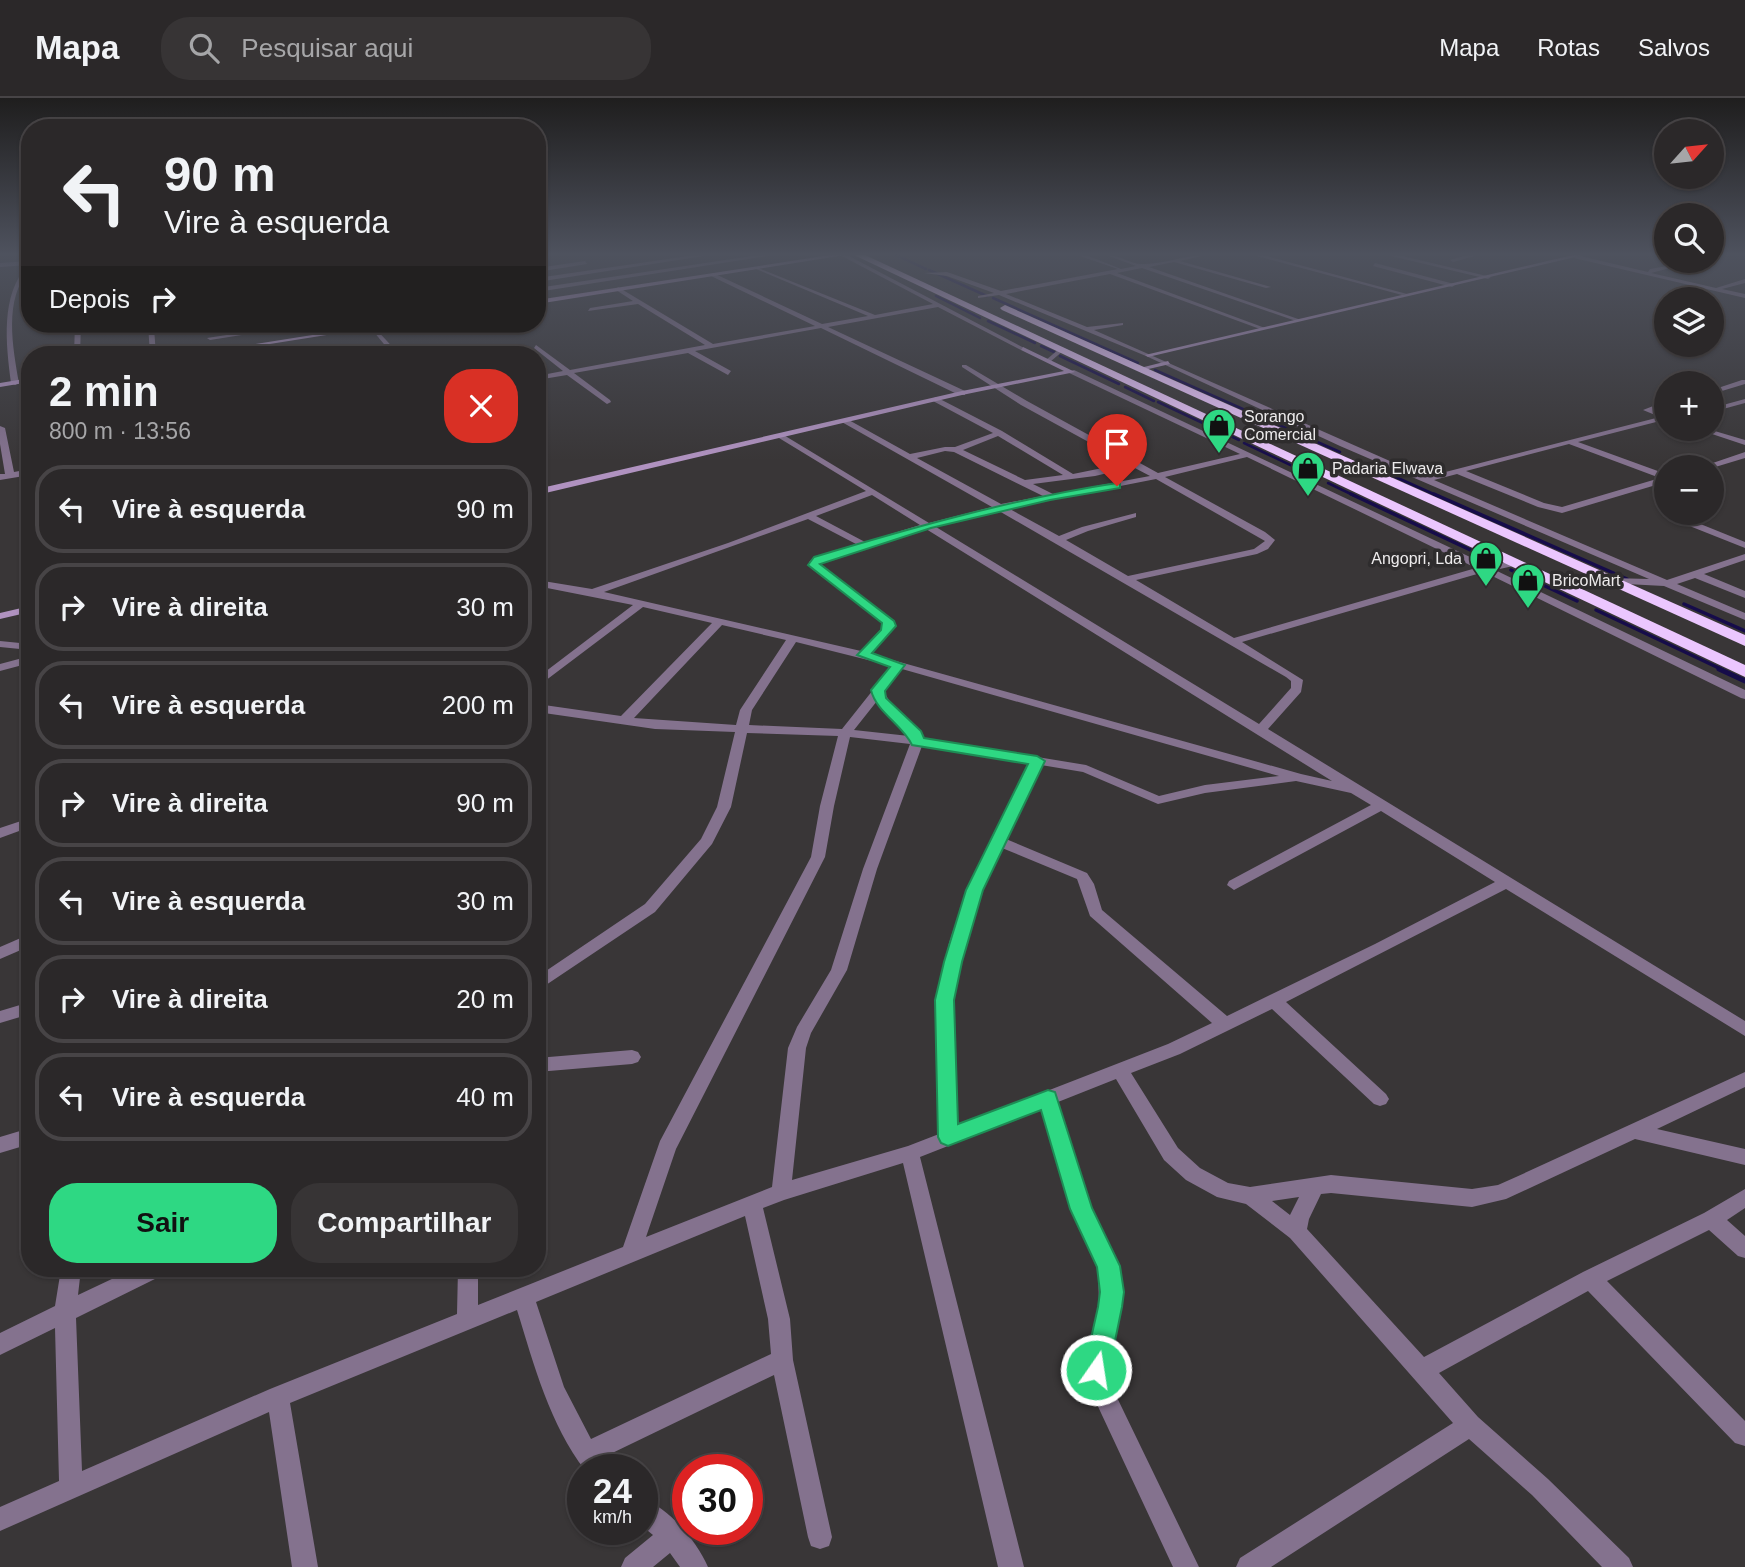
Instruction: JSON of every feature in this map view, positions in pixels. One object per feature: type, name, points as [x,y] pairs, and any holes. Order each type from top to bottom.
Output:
[{"type":"highway","points":[[1004,324],[1745,672]]},
{"type":"highway","points":[[1039,324],[1745,641]]},
{"type":"street","points":[[10,324],[15,383]]},
{"type":"street","points":[[674,324],[712,346]]},
{"type":"street","points":[[817,324],[962,393]]},
{"type":"street","points":[[546,376],[836,324]]},
{"type":"street","points":[[978,324],[1023,349],[1138,405],[1310,484],[1745,695]]},
{"type":"street","points":[[1075,324],[1168,363],[1343,444],[1745,617]]},
{"type":"street","points":[[1088,329],[1121,324]]},
{"type":"street","points":[[1250,324],[1262,328]]},
{"type":"street","points":[[1149,355],[1282,324]]},
{"type":"street","points":[[208,333],[213,346]]},
{"type":"street","points":[[210,338],[245,333]]},
{"type":"street","points":[[248,346],[332,333]]},
{"type":"street","points":[[377,333],[389,346]]},
{"type":"street","points":[[1023,349],[1046,343]]},
{"type":"street","points":[[1048,361],[1061,350]]},
{"type":"street","points":[[690,351],[728,373]]},
{"type":"street","points":[[546,355],[607,402]]},
{"type":"street","points":[[1140,369],[1168,363]]},
{"type":"street","points":[[964,366],[1268,538],[1269,543],[1256,551],[1127,579]]},
{"type":"street","points":[[546,490],[962,393],[1071,372]]},
{"type":"street","points":[[0,385],[21,382]]},
{"type":"street","points":[[1724,388],[1745,382]]},
{"type":"street","points":[[1104,388],[1131,383]]},
{"type":"street","points":[[936,399],[1071,476]]},
{"type":"street","points":[[1138,405],[1166,400]]},
{"type":"street","points":[[1724,407],[1745,401]]},
{"type":"street","points":[[1427,479],[1654,420]]},
{"type":"street","points":[[844,421],[1059,540],[1290,675],[1299,685],[1259,731]]},
{"type":"street","points":[[1,428],[5,476]]},
{"type":"street","points":[[956,450],[999,433]]},
{"type":"street","points":[[1733,439],[1745,435]]},
{"type":"street","points":[[782,436],[1745,1030]]},
{"type":"street","points":[[1724,436],[1745,443]]},
{"type":"street","points":[[1225,446],[1251,440]]},
{"type":"street","points":[[1570,442],[1654,474]]},
{"type":"street","points":[[909,457],[945,449],[956,450],[1050,496]]},
{"type":"street","points":[[864,655],[886,633],[890,626],[888,621],[814,565],[818,559],[927,526],[1050,496],[1117,486],[1246,455]]},
{"type":"street","points":[[1724,461],[1745,455]]},
{"type":"street","points":[[1024,483],[1134,464]]},
{"type":"street","points":[[1458,471],[1541,505],[1562,510],[1654,482]]},
{"type":"street","points":[[1310,484],[1333,478]]},
{"type":"street","points":[[592,592],[732,545],[872,492]]},
{"type":"street","points":[[807,515],[864,545]]},
{"type":"street","points":[[1059,540],[1133,515]]},
{"type":"street","points":[[1695,525],[1745,545]]},
{"type":"street","points":[[1611,581],[1669,583],[1745,557]]},
{"type":"street","points":[[1235,641],[1484,569],[1514,563]]},
{"type":"street","points":[[1697,575],[1745,595]]},
{"type":"street","points":[[1669,583],[1675,609]]},
{"type":"street","points":[[546,584],[592,592],[864,655],[1299,778],[1358,790]]},
{"type":"street","points":[[546,677],[640,604]]},
{"type":"street","points":[[0,616],[21,611]]},
{"type":"street","points":[[624,721],[719,622]]},
{"type":"street","points":[[546,979],[650,908],[707,841],[724,807],[740,729],[752,699],[793,638]]},
{"type":"street","points":[[0,645],[21,646]]},
{"type":"street","points":[[0,668],[21,662]]},
{"type":"street","points":[[632,1252],[655,1175],[667,1147],[818,857],[845,733],[899,665]]},
{"type":"street","points":[[781,1192],[797,1048],[803,1032],[839,970],[870,869],[917,741],[916,734],[910,727],[885,707],[878,690]]},
{"type":"street","points":[[546,709],[624,721],[845,733],[917,741],[1086,769],[1158,800],[1223,786],[1299,778]]},
{"type":"street","points":[[948,1137],[944,1000],[974,890],[1037,761]]},
{"type":"street","points":[[1234,885],[1382,805]]},
{"type":"street","points":[[0,833],[21,825]]},
{"type":"street","points":[[997,841],[1082,876],[1095,912],[1225,1024]]},
{"type":"street","points":[[0,1519],[278,1397],[781,1192],[910,1153],[1174,1049],[1381,948],[1506,883]]},
{"type":"street","points":[[0,953],[21,944]]},
{"type":"street","points":[[1273,1000],[1380,1099]]},
{"type":"street","points":[[0,1017],[21,1011]]},
{"type":"street","points":[[546,1064],[632,1057]]},
{"type":"street","points":[[1120,1070],[1171,1154],[1179,1162],[1193,1174],[1224,1191],[1250,1196],[1331,1184],[1472,1198],[1499,1193],[1637,1132],[1745,1079]]},
{"type":"street","points":[[1048,1098],[1081,1209],[1108,1266],[1112,1292],[1096,1370],[1098,1384],[1186,1567]]},
{"type":"street","points":[[1637,1132],[1745,1157]]},
{"type":"street","points":[[0,1145],[21,1139]]},
{"type":"street","points":[[910,1153],[1010,1567]]},
{"type":"street","points":[[1297,1232],[1299,1218],[1314,1188]]},
{"type":"street","points":[[1250,1196],[1297,1232],[1471,1425],[1540,1486],[1620,1567]]},
{"type":"street","points":[[1423,1370],[1578,1288],[1590,1279],[1712,1219],[1745,1198]]},
{"type":"street","points":[[752,1204],[779,1319],[782,1360],[820,1537]]},
{"type":"street","points":[[1712,1219],[1745,1249]]},
{"type":"street","points":[[70,1277],[65,1311],[71,1488]]},
{"type":"street","points":[[0,1344],[137,1277]]},
{"type":"street","points":[[467,1321],[468,1277]]},
{"type":"street","points":[[1590,1279],[1742,1435]]},
{"type":"street","points":[[524,1298],[555,1399],[588,1454]]},
{"type":"street","points":[[608,1454],[782,1360]]},
{"type":"street","points":[[278,1397],[305,1567]]},
{"type":"street","points":[[1249,1567],[1471,1425]]},
{"type":"street","points":[[634,1567],[672,1535],[658,1523]]},
{"type":"street","points":[[679,1545],[695,1567]]},
{"type":"waterway","points":[[993,324],[1035,343]]},
{"type":"waterway","points":[[1050,324],[1138,363]]},
{"type":"waterway","points":[[1041,346],[1054,352]]},
{"type":"waterway","points":[[1060,356],[1119,384]]},
{"type":"waterway","points":[[1155,370],[1340,452]]},
{"type":"waterway","points":[[1125,387],[1154,401]]},
{"type":"waterway","points":[[1158,402],[1239,440]]},
{"type":"waterway","points":[[1244,443],[1318,478]]},
{"type":"waterway","points":[[1369,465],[1438,496]]},
{"type":"waterway","points":[[1328,483],[1355,496]]},
{"type":"waterway","points":[[1351,494],[1496,562]]},
{"type":"waterway","points":[[1434,494],[1627,579]]},
{"type":"waterway","points":[[1511,570],[1577,601]]},
{"type":"waterway","points":[[1684,604],[1745,631]]},
{"type":"waterway","points":[[1596,610],[1723,670]]},
{"type":"waterway","points":[[1719,669],[1745,681]]},
{"type":"place","name":"Sorango Comercial","points":[[1219,455]]},
{"type":"place","name":"Padaria Elwava","points":[[1308,498]]},
{"type":"place","name":"Angopri, Lda","points":[[1486,588]]},
{"type":"place","name":"BricoMart","points":[[1528,610]]},
{"type":"route","points":[[1096,1370],[1112,1292],[1108,1266],[1081,1209],[1048,1098],[948,1137],[944,1000],[957,943],[974,890],[1037,761],[917,741],[916,734],[910,727],[885,707],[880,699],[878,690],[899,665],[864,655],[886,633],[890,626],[888,621],[816,567],[814,562],[927,526],[1022,502],[1117,486]]}]
